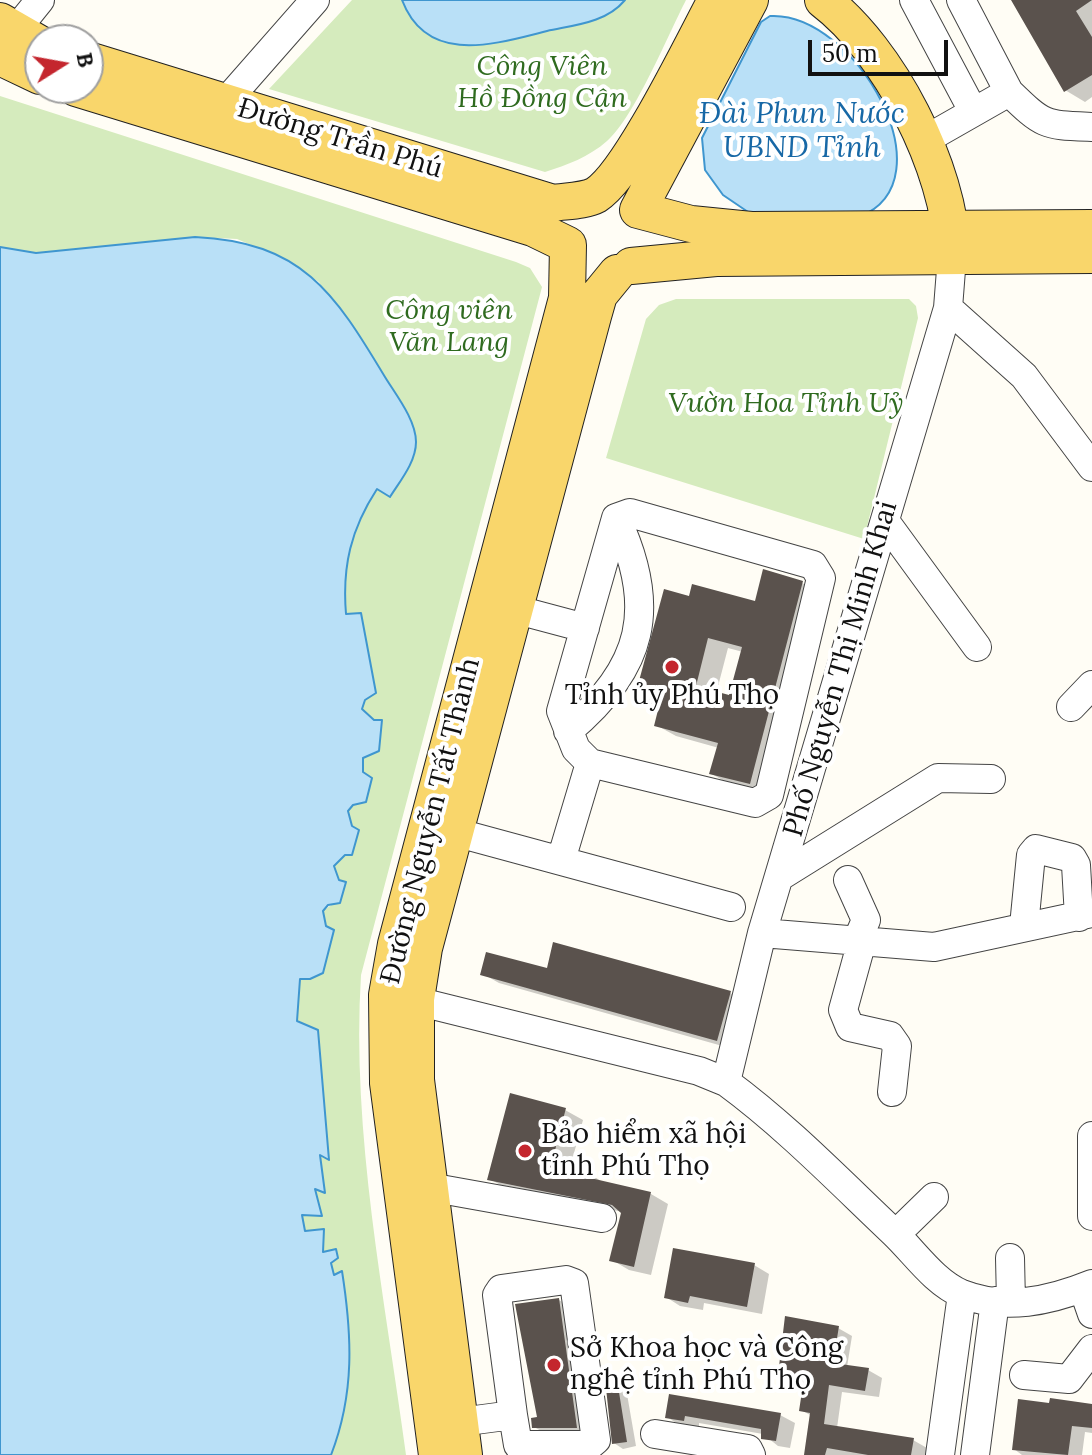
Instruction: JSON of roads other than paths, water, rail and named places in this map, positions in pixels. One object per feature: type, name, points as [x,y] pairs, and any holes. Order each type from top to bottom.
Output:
[{"type":"main road","points":[[716,0],[635,148],[616,175],[571,216],[568,245],[575,259],[587,269],[601,274],[716,258],[951,244],[1092,228]]},
{"type":"main road","points":[[638,210],[750,0]]},
{"type":"main road","points":[[823,0],[875,53],[907,104],[923,141],[951,244]]},
{"type":"main road","points":[[11,42],[24,57]]},
{"type":"main road","name":"Đường Trần Phú","points":[[104,67],[214,115],[533,228],[568,245]]},
{"type":"main road","name":"Đường Trần Phú","points":[[104,93],[214,115],[547,202],[594,196]]},
{"type":"main road","points":[[594,196],[618,196],[638,210],[691,224],[729,229],[1092,255]]},
{"type":"main road","points":[[624,270],[641,254],[646,240],[645,224],[638,210]]},
{"type":"main road","name":"Đường Nguyễn Tất Thành","points":[[501,606],[567,298],[568,245]]},
{"type":"main road","name":"Đường Nguyễn Tất Thành","points":[[462,1439],[396,944],[442,828],[501,606],[597,301],[624,270]]},
{"type":"main road","name":"Đường Nguyễn Tất Thành","points":[[402,997],[388,1083],[437,1455]]},
{"type":"street","points":[[11,42],[40,0]]},
{"type":"street","points":[[214,115],[315,0]]},
{"type":"street","points":[[914,0],[973,111]]},
{"type":"street","points":[[961,0],[1009,92],[1038,120],[1050,125],[1092,127]]},
{"type":"street","points":[[923,141],[1009,92]]},
{"type":"street","name":"Phố Nguyễn Thị Minh Khai","points":[[726,1082],[762,933],[948,308],[951,244]]},
{"type":"street","points":[[948,308],[1024,376],[1092,467]]},
{"type":"street","points":[[630,513],[813,565],[821,578],[769,795],[761,801],[755,803],[590,763],[581,757],[561,711],[616,518],[630,513]]},
{"type":"street","points":[[568,731],[592,711],[613,686],[631,657],[641,620],[641,590],[633,555],[616,518]]},
{"type":"street","points":[[885,521],[977,647]]},
{"type":"street","points":[[501,606],[585,628]]},
{"type":"street","points":[[1071,707],[1092,685]]},
{"type":"street","points":[[561,860],[590,763]]},
{"type":"street","points":[[779,877],[938,778],[991,779]]},
{"type":"street","points":[[442,828],[731,907]]},
{"type":"street","points":[[762,933],[934,947],[1086,915],[1072,858],[1036,849],[1031,855],[1024,926]]},
{"type":"street","points":[[848,880],[866,920],[843,1010],[850,1027],[890,1036],[897,1046],[892,1092]]},
{"type":"street","points":[[402,997],[699,1071],[726,1082],[896,1234],[937,1277],[962,1294],[1003,1302],[1089,1295]]},
{"type":"street","points":[[1092,1136],[1092,1216]]},
{"type":"street","points":[[429,1187],[602,1218]]},
{"type":"street","points":[[896,1234],[934,1197]]},
{"type":"street","points":[[975,1455],[1010,1258]]},
{"type":"street","points":[[566,1280],[574,1283],[596,1440],[590,1445],[518,1445],[513,1415],[497,1295],[501,1289],[566,1280]]},
{"type":"street","points":[[940,1455],[962,1294]]},
{"type":"street","points":[[1024,1375],[1080,1381],[1092,1349]]},
{"type":"street","points":[[462,1439],[513,1415]]},
{"type":"street","points":[[655,1434],[748,1449],[751,1455]]},
{"type":"water","points":[[402,0],[625,0],[609,14],[589,22],[506,41],[464,45],[428,35],[413,21]]},
{"type":"water","name":"Đài Phun Nước UBND Tỉnh","points":[[770,16],[802,22],[833,40],[860,68],[881,101],[894,136],[896,170],[885,198],[859,217],[751,214],[723,195],[705,170],[702,138],[761,22]]},
{"type":"water","points":[[195,237],[232,241],[263,249],[289,261],[311,277],[331,297],[367,347],[405,408],[415,434],[415,449],[407,471],[390,497],[377,489],[350,548],[346,614],[361,613],[376,693],[365,700],[362,709],[374,720],[382,720],[379,751],[363,758],[363,772],[372,778],[366,802],[353,805],[348,811],[352,826],[359,830],[352,855],[345,855],[334,866],[339,880],[346,882],[340,903],[328,905],[323,911],[326,926],[334,930],[323,973],[310,979],[300,979],[297,1021],[318,1030],[329,1160],[320,1155],[325,1193],[315,1189],[322,1216],[302,1215],[305,1231],[324,1229],[323,1252],[336,1249],[338,1258],[331,1263],[334,1275],[342,1271],[348,1318],[348,1386],[331,1455],[0,1455],[0,247],[36,253]]},
{"type":"place","name":"Tỉnh ủy Phú Thọ","points":[[672,667]]},
{"type":"place","name":"Bảo hiểm xã hội tỉnh Phú Thọ","points":[[525,1151]]},
{"type":"place","name":"Sở Khoa học và Công nghệ tỉnh Phú Thọ","points":[[554,1365]]},
{"type":"park label","name":"Công Viên Hồ Đồng Cận","points":[[542,83]]},
{"type":"park label","name":"Công viên Văn Lang","points":[[449,327]]},
{"type":"park label","name":"Vườn Hoa Tỉnh Uỷ","points":[[786,404]]}]
